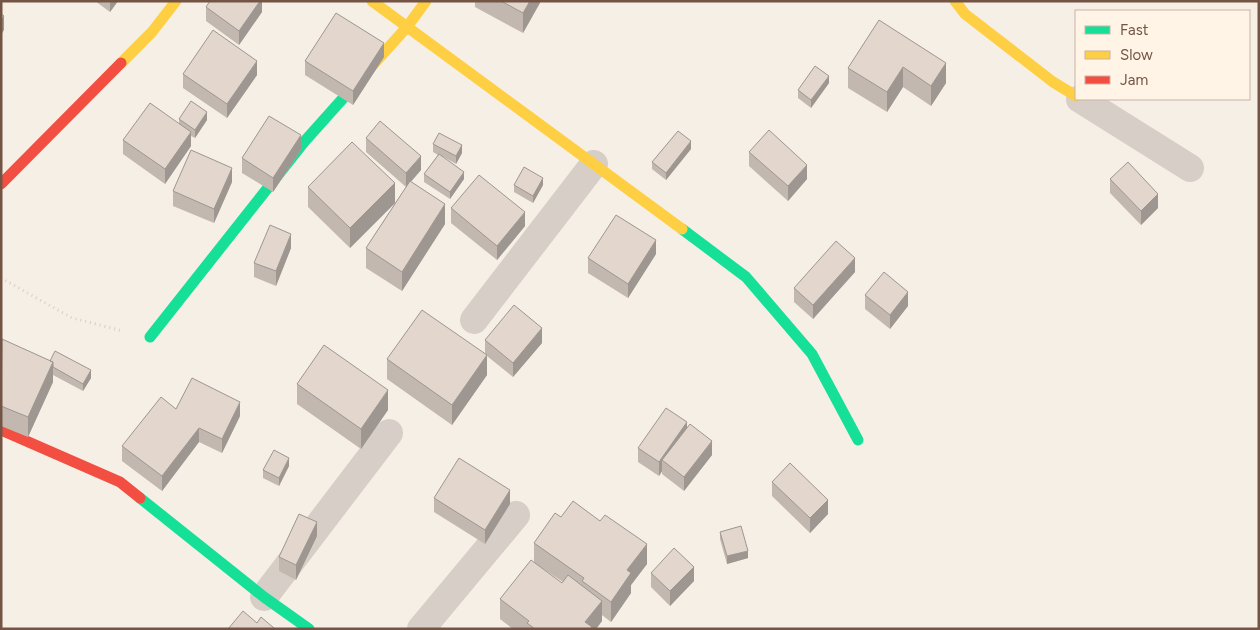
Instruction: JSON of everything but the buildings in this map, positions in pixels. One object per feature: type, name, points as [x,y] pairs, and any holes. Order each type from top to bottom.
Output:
[{"type":"street","points":[[1,184],[152,32],[176,1]]},
{"type":"street","points":[[372,1],[746,277],[812,354],[858,440]]},
{"type":"street","points":[[150,337],[304,142],[407,27],[426,1]]},
{"type":"street","points":[[954,1],[965,14],[1053,82],[1075,95]]},
{"type":"street","points":[[1082,100],[1190,168]]},
{"type":"street","points":[[474,320],[594,164]]},
{"type":"street","points":[[1,430],[120,482],[264,597],[309,629]]},
{"type":"street","points":[[264,597],[389,433]]},
{"type":"street","points":[[422,629],[516,515]]},
{"type":"path","points":[[1,278],[72,318],[150,337]]},
{"type":"traffic: fast","points":[[150,337],[304,142],[371,67]]},
{"type":"traffic: fast","points":[[682,229],[746,277],[812,354],[858,440]]},
{"type":"traffic: fast","points":[[140,498],[264,597],[309,629]]},
{"type":"traffic: slow","points":[[121,63],[152,32],[176,1]]},
{"type":"traffic: slow","points":[[372,1],[682,229]]},
{"type":"traffic: slow","points":[[371,67],[407,27],[426,1]]},
{"type":"traffic: slow","points":[[955,1],[965,14],[1053,82],[1075,95]]},
{"type":"traffic: jam","points":[[1,184],[121,63]]},
{"type":"traffic: jam","points":[[1,430],[120,482],[140,498]]}]
